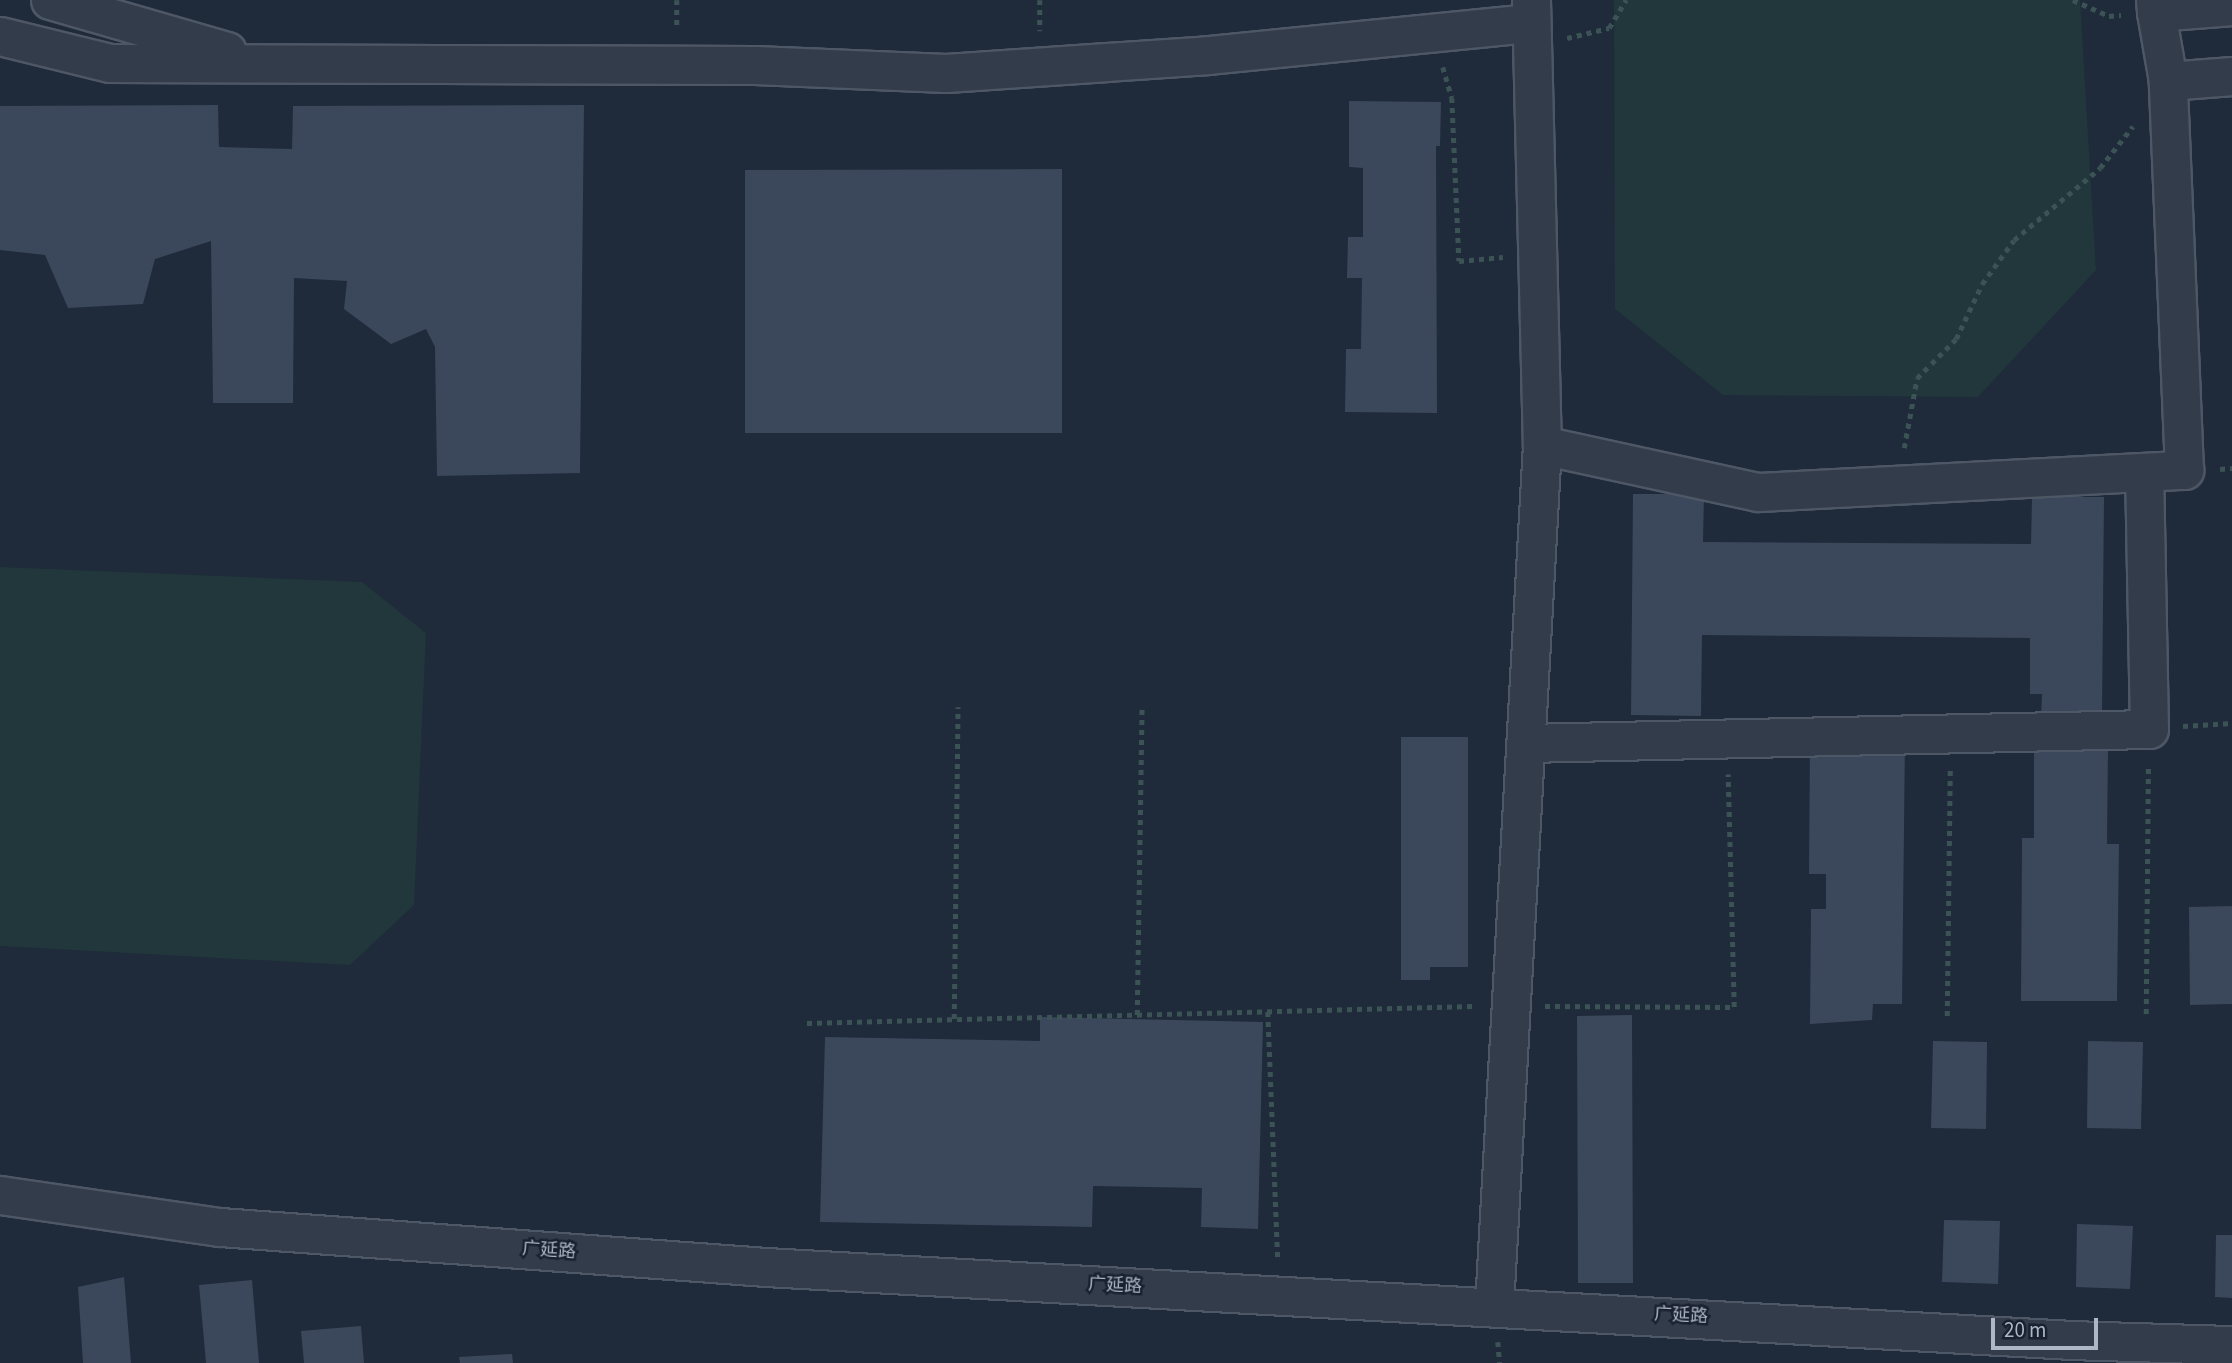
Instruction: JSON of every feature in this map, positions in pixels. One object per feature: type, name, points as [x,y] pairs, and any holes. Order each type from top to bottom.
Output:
[{"type":"street","points":[[50,0],[263,62]]},
{"type":"street","points":[[1542,445],[1758,492],[2184,470],[2168,81],[2155,6],[2232,6]]},
{"type":"street","points":[[0,36],[110,63],[755,65],[946,73],[1208,55],[1529,23],[1542,445],[1494,1306]]},
{"type":"street","points":[[2168,81],[2232,76]]},
{"type":"street","points":[[1525,743],[2149,729],[2144,472]]},
{"type":"street","name":"广延路","points":[[0,1195],[220,1227],[766,1267],[2070,1340],[2232,1345]]},
{"type":"path","points":[[1529,23],[1609,28],[1626,0]]},
{"type":"path","points":[[2073,0],[2109,16],[2155,6]]},
{"type":"path","points":[[1432,33],[1452,98],[1459,261],[1536,254]]},
{"type":"path","points":[[1885,486],[1908,441],[1917,378],[1956,339],[1982,284],[2014,240],[2100,168],[2134,124]]},
{"type":"path","points":[[954,1019],[958,707]]},
{"type":"path","points":[[1137,1015],[1142,709]]},
{"type":"path","points":[[2146,1014],[2149,729],[2232,723]]},
{"type":"path","points":[[1947,1016],[1950,733]]},
{"type":"path","points":[[807,1023],[1511,1006],[1734,1007],[1727,738]]},
{"type":"path","points":[[1268,1012],[1279,1295]]},
{"type":"green space","points":[[1614,0],[2080,0],[2096,270],[1978,397],[1723,395],[1615,309]]},
{"type":"green space","points":[[0,567],[362,582],[426,633],[414,905],[350,965],[0,946]]},
{"type":"building","points":[[1349,101],[1441,102],[1440,146],[1436,146],[1437,413],[1345,412],[1346,349],[1361,349],[1362,278],[1347,278],[1348,237],[1363,237],[1363,168],[1349,167]]},
{"type":"building","points":[[218,105],[219,147],[292,149],[293,106],[584,105],[580,473],[437,476],[435,347],[426,329],[391,344],[344,309],[347,281],[294,278],[293,403],[213,403],[211,241],[155,259],[143,304],[68,308],[45,255],[0,250],[0,106]]},
{"type":"building","points":[[1062,169],[1062,433],[745,433],[745,170]]},
{"type":"building","points":[[1633,494],[1704,494],[1703,542],[2031,544],[2032,497],[2104,497],[2102,717],[2041,717],[2042,694],[2030,694],[2030,638],[1702,635],[1701,716],[1631,715]]},
{"type":"building","points":[[1401,737],[1468,737],[1468,967],[1430,967],[1430,980],[1401,980]]},
{"type":"building","points":[[1810,739],[1905,740],[1902,1004],[1873,1004],[1872,1020],[1810,1024],[1811,909],[1826,909],[1826,874],[1809,874]]},
{"type":"building","points":[[2034,749],[2108,749],[2107,844],[2119,844],[2117,1001],[2021,1001],[2022,838],[2034,838]]},
{"type":"building","points":[[2232,906],[2232,1004],[2190,1005],[2189,907]]},
{"type":"building","points":[[1632,1015],[1633,1283],[1578,1283],[1577,1016]]},
{"type":"building","points":[[1040,1017],[1263,1022],[1258,1229],[1201,1227],[1202,1188],[1093,1186],[1092,1227],[820,1222],[825,1037],[1040,1041]]},
{"type":"building","points":[[1933,1041],[1987,1042],[1986,1129],[1931,1128]]},
{"type":"building","points":[[2088,1041],[2143,1042],[2141,1129],[2087,1128]]},
{"type":"building","points":[[1944,1220],[2000,1221],[1998,1284],[1942,1282]]},
{"type":"building","points":[[2077,1224],[2133,1226],[2130,1289],[2076,1287]]},
{"type":"building","points":[[2216,1235],[2232,1235],[2232,1298],[2215,1297]]},
{"type":"building","points":[[124,1277],[131,1363],[83,1363],[78,1287]]},
{"type":"building","points":[[252,1280],[259,1363],[206,1363],[199,1285]]},
{"type":"building","points":[[361,1326],[364,1363],[304,1363],[301,1331]]},
{"type":"building","points":[[512,1354],[513,1363],[460,1363],[459,1357]]}]
